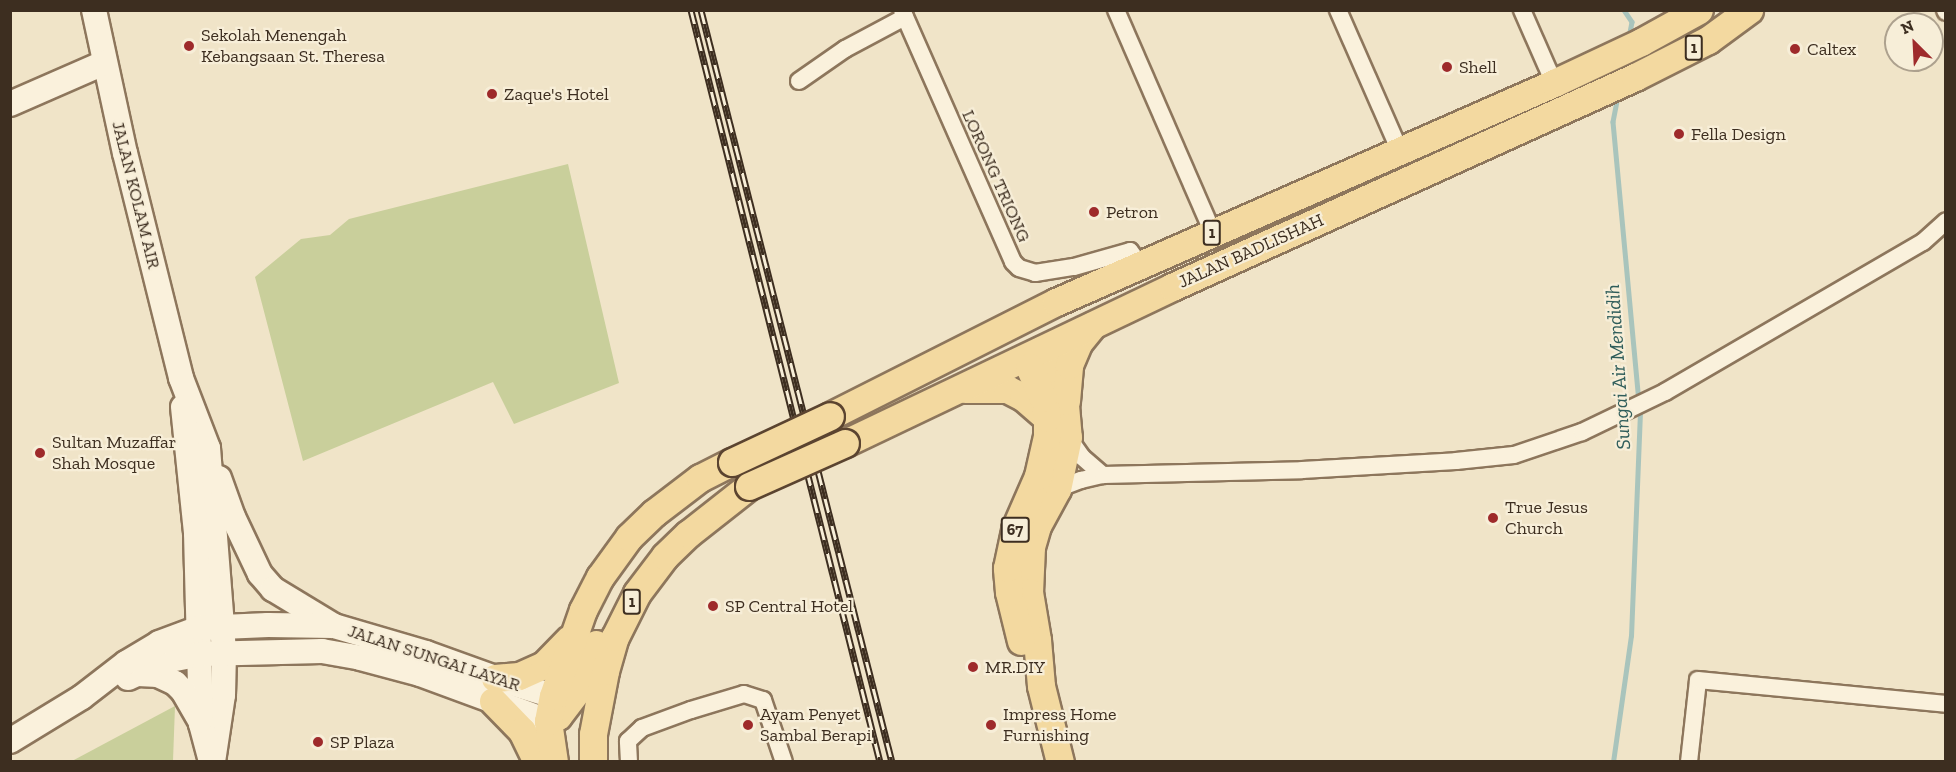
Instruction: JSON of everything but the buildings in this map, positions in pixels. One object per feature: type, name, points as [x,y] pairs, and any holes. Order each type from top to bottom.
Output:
[{"type":"main road","name":"JALAN KOLAM AIR","points":[[94,10],[104,63],[181,378],[208,448],[224,652],[223,695],[212,762]]},
{"type":"main road","name":"JALAN BADLISHAH","points":[[576,627],[600,577],[629,537],[679,493],[732,462],[835,414],[982,338],[1140,265],[1554,83],[1641,42],[1699,10]]},
{"type":"main road","name":"JALAN BADLISHAH","points":[[665,556],[712,513],[749,486],[845,443],[1032,351],[1600,94],[1708,40],[1749,10]]},
{"type":"main road","points":[[10,104],[104,63]]},
{"type":"main road","points":[[835,414],[855,413],[872,408],[1002,347],[1032,351],[1038,336],[1059,320],[1155,273],[1167,264],[1179,248]]},
{"type":"main road","points":[[955,390],[1007,389],[1056,411],[1071,359],[1079,342],[1094,323]]},
{"type":"main road","name":"67","points":[[1032,351],[1043,398],[1056,411],[1068,437],[1057,489],[1037,526],[1028,569],[1041,686],[1060,762]]},
{"type":"main road","name":"JALAN KOLAM AIR","points":[[181,378],[196,532],[201,724]]},
{"type":"main road","name":"67","points":[[1041,686],[1022,644],[1009,592],[1007,568],[1016,529],[1044,457],[1056,411]]},
{"type":"main road","points":[[208,448],[233,517],[260,574],[273,589],[334,626]]},
{"type":"main road","points":[[578,762],[575,733],[555,708],[584,677],[607,616],[624,589],[650,562],[665,556]]},
{"type":"main road","name":"1","points":[[593,762],[597,707],[615,637],[637,593],[665,556]]},
{"type":"main road","name":"JALAN SUNGAI LAYAR","points":[[10,741],[82,697],[126,663],[159,643],[199,628],[334,626],[426,653],[494,690]]},
{"type":"main road","points":[[537,762],[522,731],[494,690],[544,665],[562,648],[576,627]]},
{"type":"main road","name":"1","points":[[554,762],[555,708],[576,627]]},
{"type":"main road","name":"JALAN SUNGAI LAYAR","points":[[82,697],[165,661],[200,654],[322,651],[360,657],[420,674],[494,690],[555,708]]},
{"type":"main road","points":[[138,674],[158,675],[175,683],[183,691],[201,724],[212,762]]},
{"type":"street","points":[[1116,10],[1213,233]]},
{"type":"street","points":[[1338,10],[1400,151]]},
{"type":"street","points":[[1522,10],[1554,83]]},
{"type":"street","points":[[799,81],[904,14]]},
{"type":"street","name":"LORONG TRIONG","points":[[904,14],[1013,262],[1019,268],[1035,273],[1074,267],[1130,251],[1140,265]]},
{"type":"street","points":[[1057,489],[1080,480],[1103,475],[1244,472],[1514,455],[1560,440],[1611,419],[1665,392],[1923,242],[1946,221]]},
{"type":"street","points":[[1068,437],[1082,457],[1103,475]]},
{"type":"street","points":[[1689,762],[1698,680],[1946,704]]},
{"type":"street","points":[[629,762],[628,741],[642,728],[744,694],[762,700],[784,762]]},
{"type":"green space","points":[[568,164],[619,383],[514,424],[493,382],[303,461],[255,277],[301,239],[330,235],[349,219]]},
{"type":"green space","points":[[175,706],[173,761],[72,761]]},
{"type":"waterway","name":"Sungai Air Mendidih","points":[[1624,10],[1632,22],[1629,37]]},
{"type":"waterway","name":"Sungai Air Mendidih","points":[[1618,96],[1613,122],[1639,400]]},
{"type":"waterway","name":"Sungai Air Mendidih","points":[[1613,762],[1631,636],[1640,409]]},
{"type":"railway","points":[[691,10],[880,762]]},
{"type":"railway","points":[[701,10],[892,762]]},
{"type":"place","name":"Sekolah Menengah Kebangsaan St. Theresa","points":[[189,46]]},
{"type":"place","name":"Caltex","points":[[1795,49]]},
{"type":"place","name":"Shell","points":[[1447,67]]},
{"type":"place","name":"Zaque's Hotel","points":[[492,94]]},
{"type":"place","name":"Fella Design","points":[[1679,134]]},
{"type":"place","name":"Petron","points":[[1094,212]]},
{"type":"place","name":"Sultan Muzaffar Shah Mosque","points":[[40,453]]},
{"type":"place","name":"True Jesus Church","points":[[1493,518]]},
{"type":"place","name":"SP Central Hotel","points":[[713,606]]},
{"type":"place","name":"MR.DIY","points":[[973,667]]},
{"type":"place","name":"Ayam Penyet Sambal Berapi","points":[[748,725]]},
{"type":"place","name":"Impress Home Furnishing","points":[[991,725]]},
{"type":"place","name":"SP Plaza","points":[[318,742]]}]
